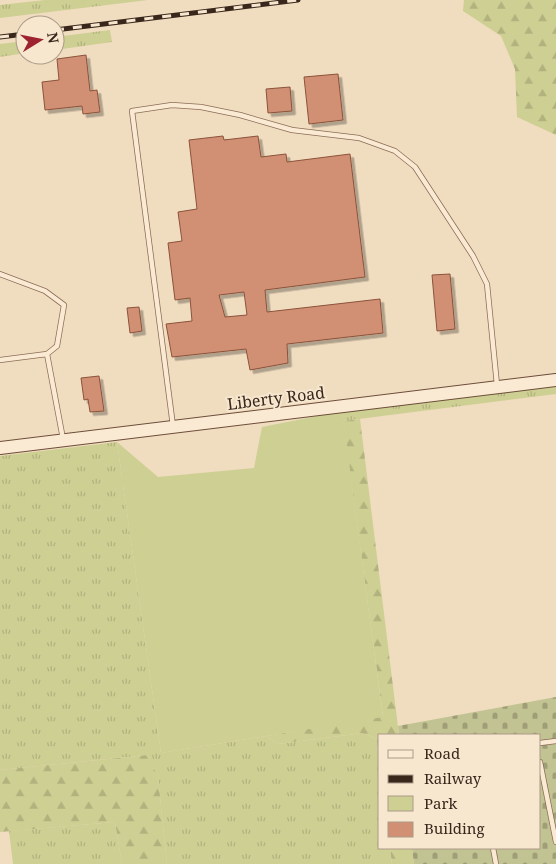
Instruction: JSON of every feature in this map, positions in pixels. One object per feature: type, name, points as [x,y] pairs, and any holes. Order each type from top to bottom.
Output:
[{"type":"street","name":"Liberty Road","points":[[0,448],[556,380]]},
{"type":"lane","points":[[173,427],[132,111],[172,105],[201,107],[240,114],[292,130],[359,138],[394,151],[415,167],[473,256],[487,284],[498,387]]},
{"type":"lane","points":[[0,274],[45,291],[64,306],[57,346],[47,354],[0,360]]},
{"type":"lane","points":[[47,354],[64,440]]},
{"type":"lane","points":[[541,743],[556,741]]},
{"type":"lane","points":[[541,767],[556,842]]},
{"type":"lane","points":[[494,849],[496,864]]},
{"type":"green space","points":[[45,0],[148,0],[0,18],[0,5]]},
{"type":"green space","points":[[464,0],[556,0],[556,135],[517,117],[515,69],[501,36],[463,11]]},
{"type":"green space","points":[[110,30],[112,42],[65,49],[65,36]]},
{"type":"green space","points":[[15,42],[15,55],[0,57],[0,44]]},
{"type":"green space","points":[[556,385],[556,394],[343,421],[342,411]]},
{"type":"green space","points":[[342,411],[383,717],[161,753],[117,442],[158,477],[254,468],[262,427]]},
{"type":"green space","points":[[360,419],[399,734],[378,734],[378,753],[377,739],[363,733],[278,744],[266,736],[383,716],[343,421]]},
{"type":"green space","points":[[117,442],[161,753],[266,736],[278,744],[363,733],[377,739],[378,849],[390,849],[392,864],[167,864],[158,778],[147,755],[0,770],[0,456]]},
{"type":"green space","points":[[556,697],[556,864],[414,864],[412,849],[541,849],[541,734],[399,734],[398,726]]},
{"type":"green space","points":[[147,755],[158,777],[167,864],[122,864],[115,822],[0,832],[0,770]]},
{"type":"green space","points":[[115,822],[122,864],[13,864],[9,831]]},
{"type":"green space","points":[[390,849],[412,849],[414,864],[392,864]]},
{"type":"building","points":[[86,55],[90,91],[97,90],[100,112],[83,114],[82,106],[45,110],[42,82],[59,80],[58,65],[65,65],[65,58]]},
{"type":"building","points":[[338,74],[343,120],[309,124],[304,77]]},
{"type":"building","points":[[290,87],[292,111],[268,113],[266,89]]},
{"type":"building","points":[[223,136],[224,140],[258,136],[261,157],[286,154],[287,162],[350,154],[365,277],[265,290],[267,312],[380,299],[383,333],[287,344],[288,363],[250,370],[246,349],[172,357],[166,324],[192,321],[190,298],[175,300],[168,243],[182,241],[178,212],[197,209],[189,140]],"holes":[[[244,292],[247,315],[225,317],[219,295]]]},
{"type":"building","points":[[450,274],[455,329],[437,331],[432,275]]},
{"type":"building","points":[[139,307],[142,331],[130,333],[127,308]]},
{"type":"building","points":[[99,376],[104,411],[90,412],[88,399],[84,400],[81,378]]},
{"type":"railway","points":[[65,29],[298,0]]},
{"type":"railway","points":[[0,37],[15,35]]}]
